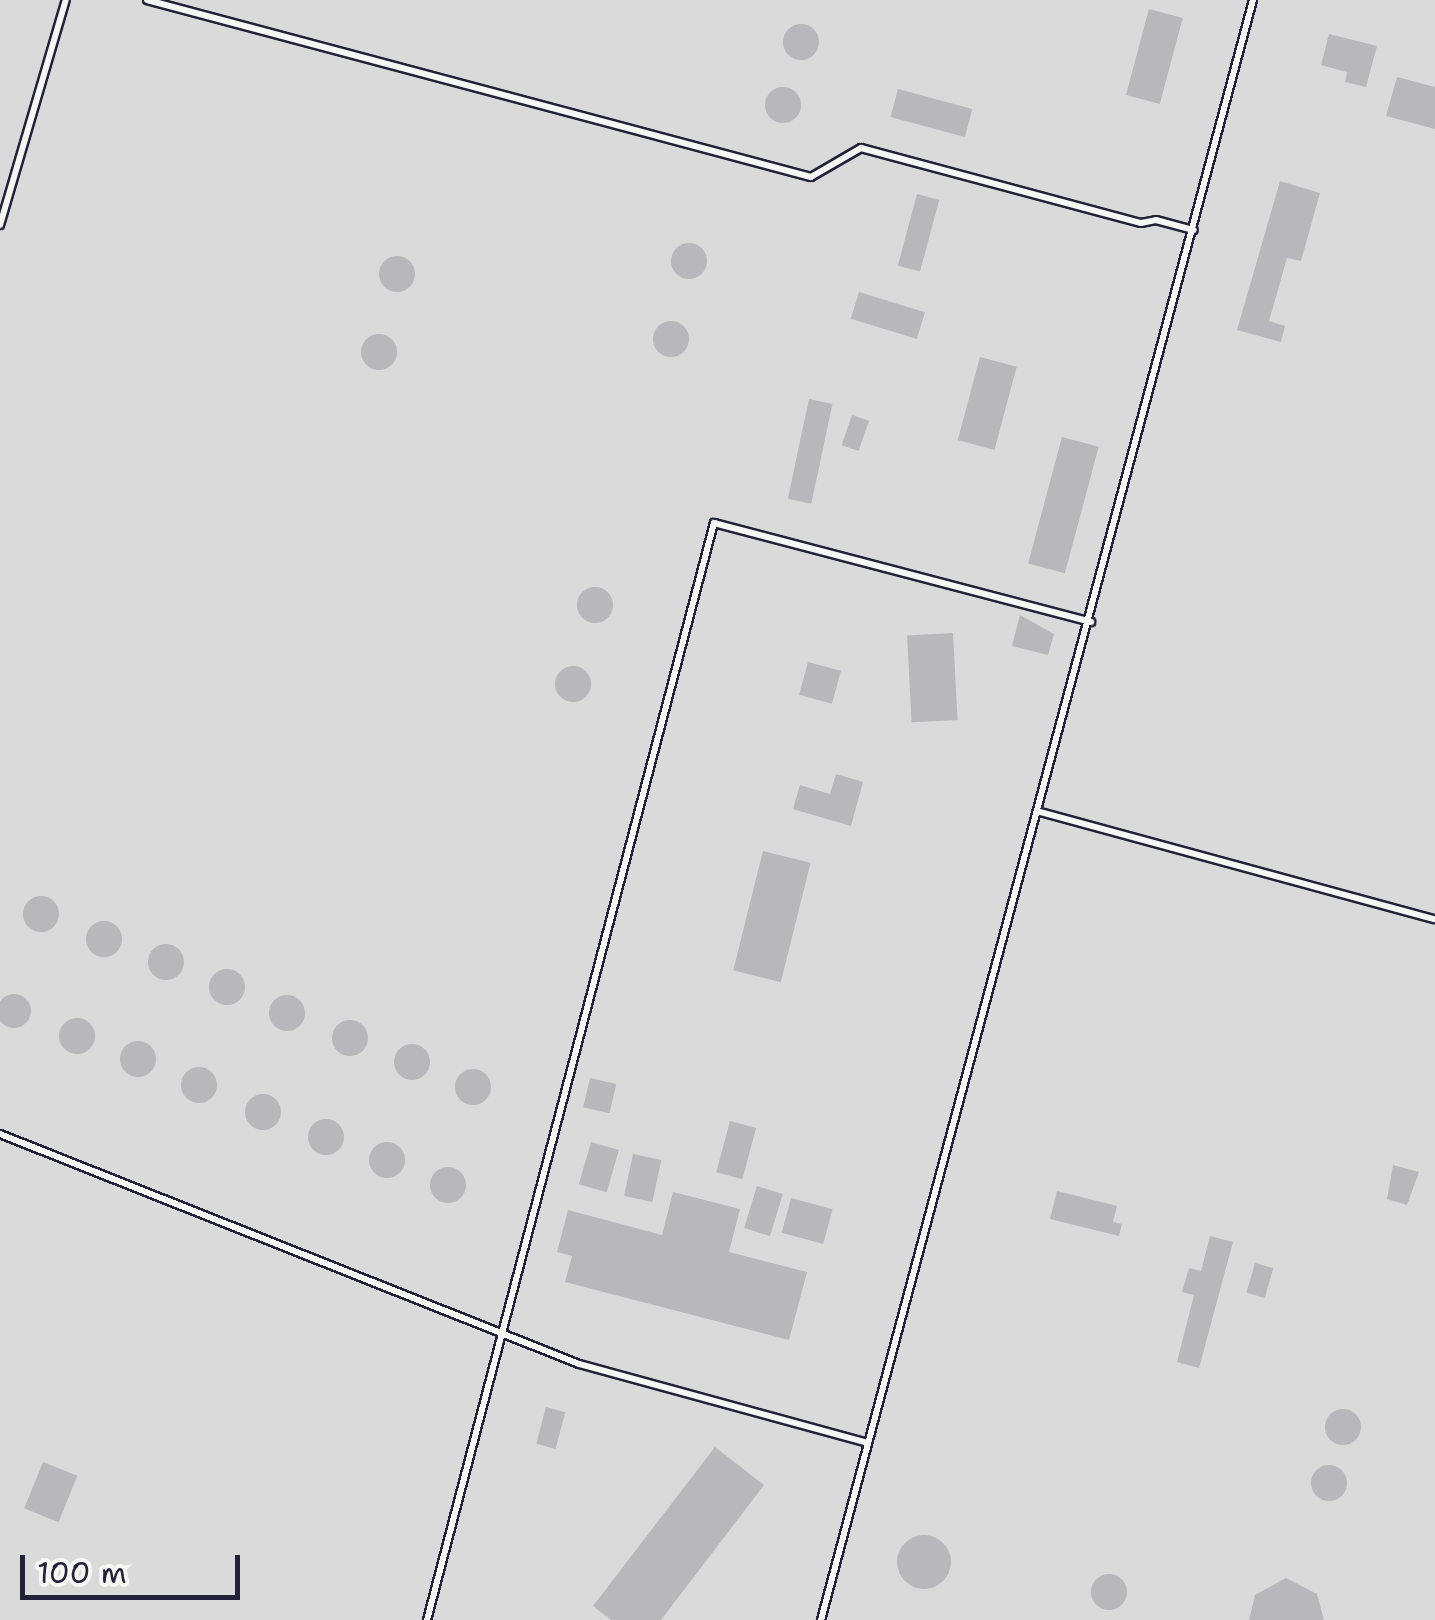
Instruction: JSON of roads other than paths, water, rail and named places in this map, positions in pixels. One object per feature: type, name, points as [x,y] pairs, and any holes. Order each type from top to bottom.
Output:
[{"type":"lane","points":[[0,225],[66,0]]},
{"type":"lane","points":[[148,0],[811,177],[860,148],[1142,223],[1156,220],[1194,230]]},
{"type":"lane","points":[[821,1620],[1091,622],[1253,0]]},
{"type":"lane","points":[[427,1620],[714,524],[1091,622]]},
{"type":"lane","points":[[1040,812],[1435,918]]},
{"type":"lane","points":[[0,1134],[623,1377],[867,1443]]}]
